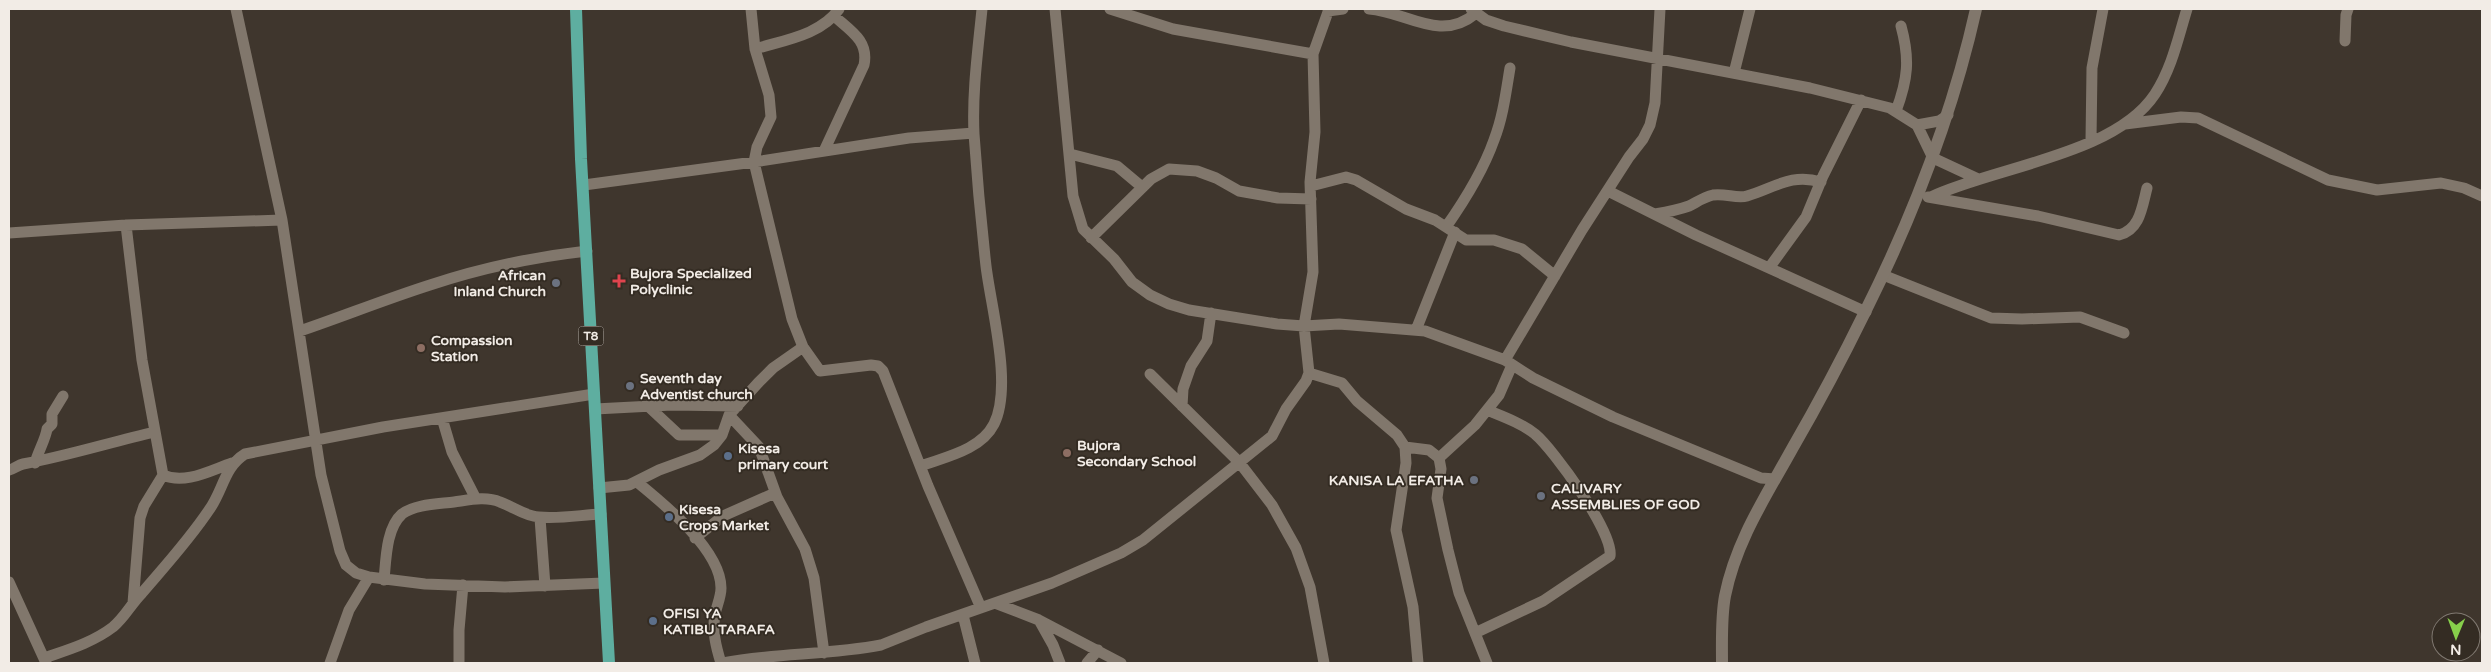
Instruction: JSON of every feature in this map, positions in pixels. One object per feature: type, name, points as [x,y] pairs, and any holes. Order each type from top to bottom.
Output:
[{"type":"main road","name":"T8","points":[[576,9],[609,663]]},
{"type":"street","points":[[236,9],[282,220],[315,440],[340,551],[346,565],[356,572],[369,577],[425,584],[545,586],[604,583]]},
{"type":"street","points":[[751,9],[755,49],[769,95],[770,117],[757,147],[754,162],[786,296],[803,347],[820,370],[871,364],[878,366],[883,371],[920,466],[981,608]]},
{"type":"street","points":[[920,466],[974,445],[985,437],[994,425],[1000,408],[1000,364],[982,233],[974,133],[973,91],[982,9]]},
{"type":"street","points":[[1055,9],[1073,196],[1079,220],[1091,238],[1114,259],[1132,282],[1150,295],[1170,304],[1211,313],[1304,326],[1339,324],[1416,330],[1444,338],[1508,363],[1533,378],[1613,418],[1761,478],[1775,479]]},
{"type":"street","points":[[1110,9],[1173,29],[1313,54]]},
{"type":"street","points":[[637,482],[682,521],[716,564],[720,574],[721,595],[715,614],[714,633],[722,663],[742,659],[824,653],[881,645],[1052,583],[1128,548],[1150,534],[1272,436],[1286,409],[1306,382],[1308,372],[1304,326],[1313,272],[1311,186],[1315,132],[1313,54],[1329,10],[1343,9]]},
{"type":"street","points":[[1369,9],[1406,20],[1435,25],[1464,23],[1473,11],[1504,26],[1571,42],[1734,73],[1861,100],[1896,111],[1917,124],[1932,158],[1976,178]]},
{"type":"street","points":[[1439,458],[1475,425],[1499,395],[1508,363],[1555,276],[1629,157],[1643,139],[1650,125],[1655,103],[1660,9]]},
{"type":"street","points":[[1734,73],[1750,9]]},
{"type":"street","points":[[1722,663],[1725,596],[1745,535],[1761,501],[1775,479],[1866,312],[1883,275],[1925,196],[1932,158],[1960,78],[1976,9]]},
{"type":"street","points":[[2091,140],[2092,68],[2103,9]]},
{"type":"street","points":[[1925,196],[1976,178],[2036,163],[2125,124],[2142,110],[2155,94],[2171,62],[2186,9]]},
{"type":"street","points":[[2345,41],[2348,9]]},
{"type":"street","points":[[755,49],[806,33],[836,13],[864,45],[866,58],[862,70],[824,150]]},
{"type":"street","points":[[1896,111],[1907,74],[1906,44],[1901,26]]},
{"type":"street","points":[[1416,330],[1451,230],[1494,140],[1505,101],[1510,68]]},
{"type":"street","points":[[1769,268],[1806,217],[1843,133],[1861,100]]},
{"type":"street","points":[[1917,124],[1939,120],[1948,115]]},
{"type":"street","points":[[2125,124],[2181,117],[2198,118],[2328,180],[2377,190],[2441,183],[2464,188],[2482,196]]},
{"type":"street","points":[[584,185],[754,162],[909,138],[974,133]]},
{"type":"street","points":[[1070,154],[1117,166],[1142,187]]},
{"type":"street","points":[[1091,238],[1142,187],[1169,169],[1197,171],[1216,178],[1239,191],[1278,198],[1311,199]]},
{"type":"street","points":[[1311,186],[1346,177],[1356,180],[1406,209],[1435,220],[1470,241],[1494,240],[1522,249],[1555,276]]},
{"type":"street","points":[[1655,214],[1675,210],[1713,195],[1747,196],[1765,188],[1797,179],[1808,178],[1821,182]]},
{"type":"street","points":[[1925,196],[2038,216],[2118,235],[2128,233],[2135,227],[2147,188]]},
{"type":"street","points":[[1608,191],[1866,312]]},
{"type":"street","points":[[9,233],[126,225],[282,220]]},
{"type":"street","points":[[126,225],[139,337],[163,474],[144,506],[140,518],[133,603]]},
{"type":"street","points":[[300,331],[430,285],[499,266],[546,256],[587,251]]},
{"type":"street","points":[[1883,275],[1991,318],[2080,317],[2124,333]]},
{"type":"street","points":[[1182,406],[1183,389],[1191,366],[1207,341],[1211,313]]},
{"type":"street","points":[[599,488],[629,485],[659,470],[700,455],[722,435],[729,415],[773,368],[803,347]]},
{"type":"street","points":[[1308,372],[1342,383],[1357,401],[1397,435],[1405,447],[1406,463],[1396,530],[1413,607],[1418,663]]},
{"type":"street","points":[[1150,374],[1239,462],[1269,500],[1296,548],[1310,587],[1324,663]]},
{"type":"street","points":[[163,474],[177,479],[192,477],[232,463],[244,454],[442,418],[594,394]]},
{"type":"street","points":[[35,463],[40,442],[46,436],[47,429],[52,424],[52,414],[63,396]]},
{"type":"street","points":[[595,409],[695,404],[738,406]]},
{"type":"street","points":[[648,406],[679,435],[722,435]]},
{"type":"street","points":[[1475,633],[1543,601],[1610,556],[1612,548],[1594,510],[1548,447],[1519,424],[1487,410]]},
{"type":"street","points":[[729,415],[759,448],[775,493],[805,549],[814,578],[824,653]]},
{"type":"street","points":[[442,418],[452,452],[476,499]]},
{"type":"street","points":[[9,470],[20,464],[35,463],[155,432]]},
{"type":"street","points":[[1405,447],[1430,450],[1439,458],[1441,470],[1437,498],[1446,542],[1459,593],[1487,663]]},
{"type":"street","points":[[9,582],[45,661],[93,639],[123,618],[133,603],[160,574],[210,509],[232,463]]},
{"type":"street","points":[[695,538],[723,516],[775,493]]},
{"type":"street","points":[[384,580],[389,540],[394,525],[402,514],[434,505],[476,499],[500,502],[525,515],[540,518],[600,514]]},
{"type":"street","points":[[540,518],[545,586]]},
{"type":"street","points":[[330,663],[349,610],[369,577]]},
{"type":"street","points":[[459,663],[458,630],[463,585]]},
{"type":"street","points":[[995,603],[1039,620],[1121,663]]},
{"type":"street","points":[[963,615],[975,663]]},
{"type":"street","points":[[1039,620],[1053,645],[1060,663]]},
{"type":"street","points":[[1087,663],[1098,650]]},
{"type":"place","name":"Bujora Specialized Polyclinic","points":[[619,281]]},
{"type":"place","name":"African Inland Church","points":[[556,283]]},
{"type":"place","name":"Compassion Station","points":[[421,348]]},
{"type":"place","name":"Seventh day Adventist church","points":[[630,386]]},
{"type":"place","name":"Bujora Secondary School","points":[[1067,453]]},
{"type":"place","name":"Kisesa primary court","points":[[728,456]]},
{"type":"place","name":"KANISA LA EFATHA","points":[[1474,480]]},
{"type":"place","name":"CALIVARY ASSEMBLIES OF GOD","points":[[1541,496]]},
{"type":"place","name":"Kisesa Crops Market","points":[[669,517]]},
{"type":"place","name":"OFISI YA KATIBU TARAFA","points":[[653,621]]}]
